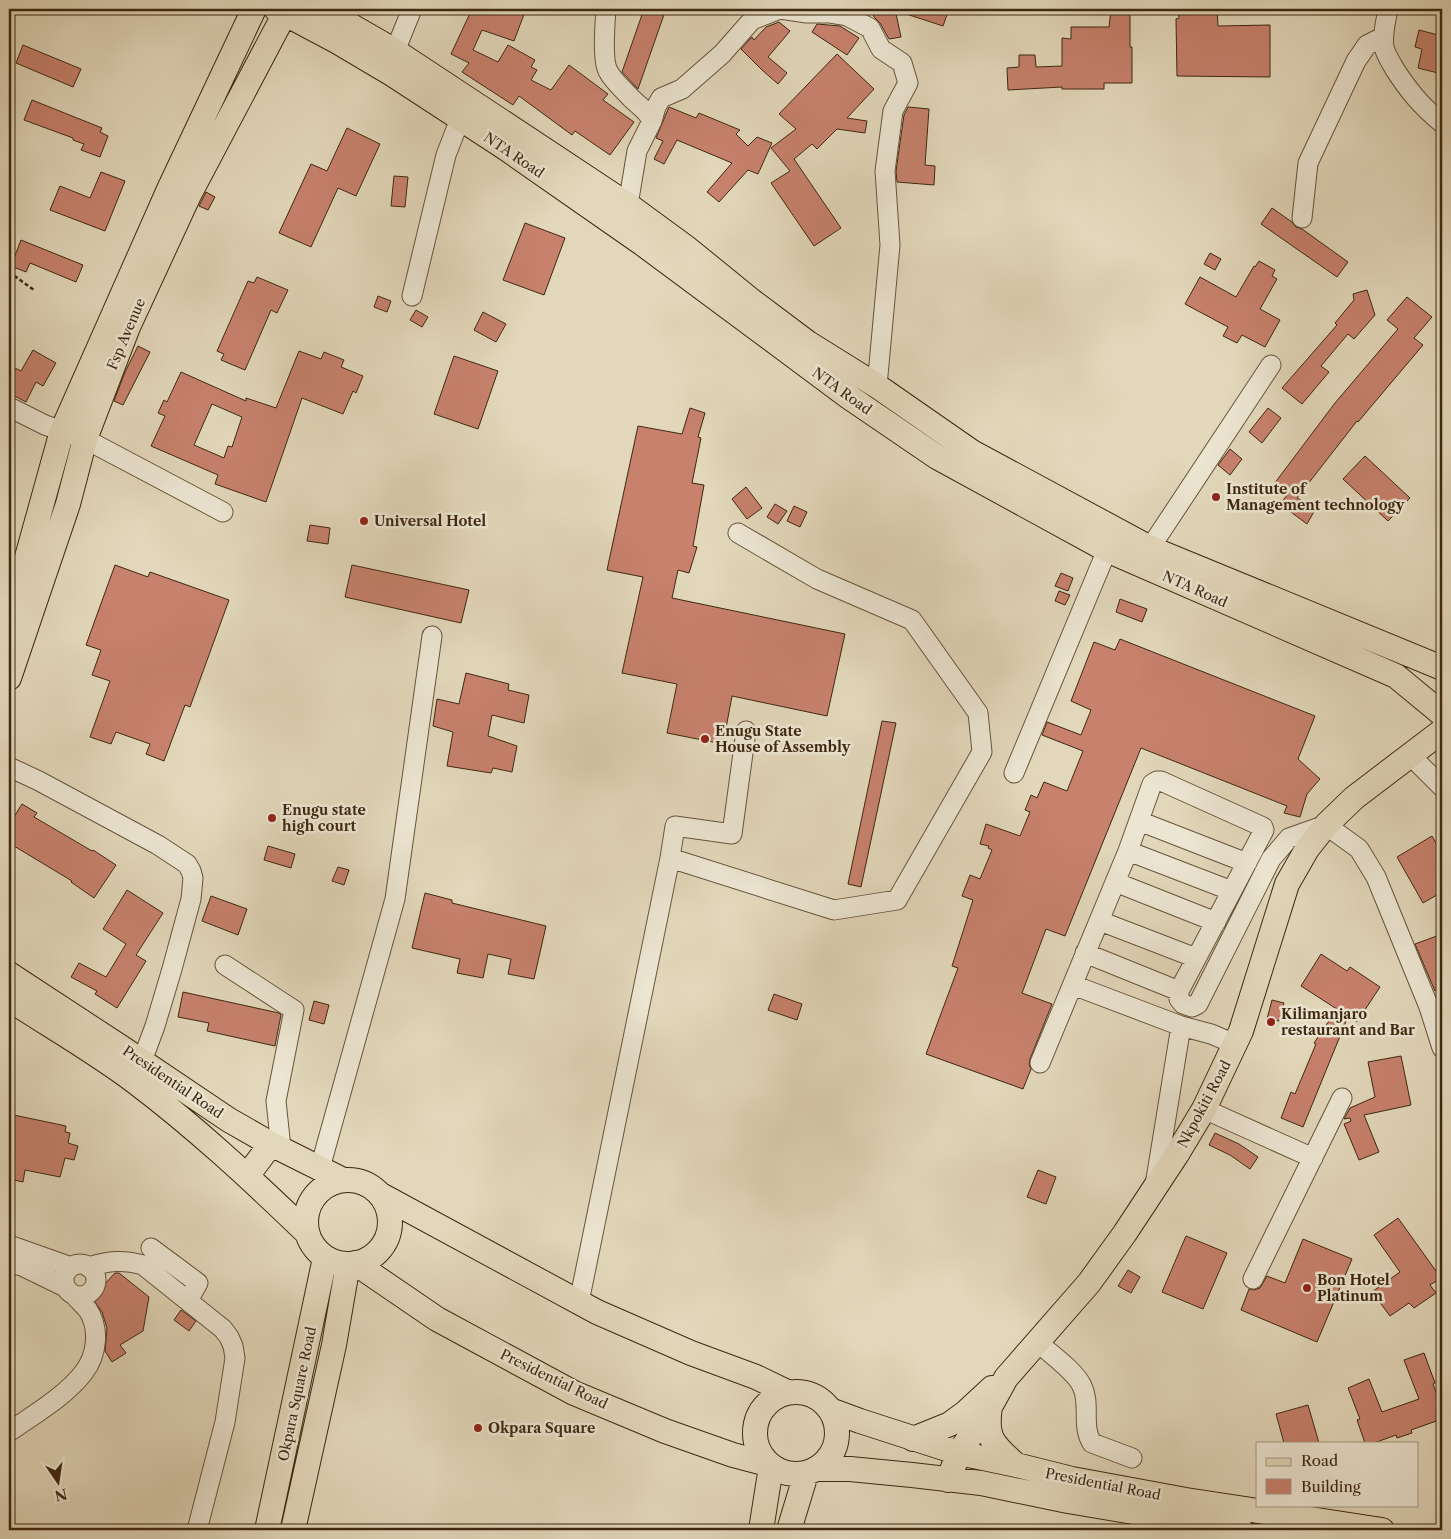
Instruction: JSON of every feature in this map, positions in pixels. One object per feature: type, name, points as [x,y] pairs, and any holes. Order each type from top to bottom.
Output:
[{"type":"main road","name":"Fsp Avenue","points":[[9,613],[24,568],[62,431],[170,187],[254,9]]},
{"type":"main road","name":"NTA Road","points":[[322,9],[395,51],[628,205],[688,249],[808,343],[877,386],[972,452],[1150,548],[1442,668]]},
{"type":"main road","name":"Fsp Avenue","points":[[9,678],[13,653],[68,504],[85,439],[128,327],[189,195],[283,10]]},
{"type":"main road","name":"NTA Road","points":[[283,10],[392,74],[504,147],[729,306],[849,398],[938,457],[1107,550],[1396,676],[1442,714]]},
{"type":"main road","points":[[36,526],[56,537]]},
{"type":"main road","name":"Nkpokiti Road","points":[[948,1480],[959,1453],[990,1407],[1006,1378],[1089,1283],[1178,1154],[1204,1110],[1236,1044],[1251,1004],[1287,884],[1307,849],[1326,825],[1354,798],[1442,731]]},
{"type":"main road","name":"Presidential Road","points":[[9,974],[228,1120],[343,1180]]},
{"type":"main road","name":"Presidential Road","points":[[9,999],[56,1028],[133,1081],[210,1142],[306,1232]]},
{"type":"main road","points":[[247,1176],[276,1146]]},
{"type":"main road","points":[[381,1195],[388,1208],[390,1222],[388,1236],[375,1254],[352,1264],[340,1264],[325,1258],[313,1246],[306,1232],[305,1220],[313,1198],[321,1189],[331,1183],[343,1180],[360,1181],[375,1189],[381,1195],[606,1316],[691,1353],[756,1377],[787,1392]]},
{"type":"main road","name":"Okpara Square Road","points":[[267,1530],[325,1258]]},
{"type":"main road","points":[[292,1530],[352,1264]]},
{"type":"main road","name":"Presidential Road","points":[[352,1264],[437,1319],[574,1393],[665,1431],[733,1455],[769,1465]]},
{"type":"main road","points":[[913,1439],[950,1424],[1006,1378]]},
{"type":"main road","points":[[787,1392],[800,1392],[812,1395],[822,1401],[830,1410],[836,1422],[838,1436],[834,1449],[827,1460],[811,1472],[788,1474],[769,1465],[760,1455],[755,1444],[755,1422],[760,1412],[767,1403],[787,1392]]},
{"type":"main road","points":[[990,1407],[987,1422],[992,1440],[1016,1465]]},
{"type":"main road","name":"Presidential Road","points":[[830,1410],[959,1453],[1072,1479],[1186,1500],[1382,1530]]},
{"type":"main road","points":[[761,1530],[769,1465]]},
{"type":"main road","name":"Presidential Road","points":[[811,1472],[850,1469],[981,1483],[1068,1501],[1241,1530]]},
{"type":"main road","points":[[789,1530],[811,1472]]},
{"type":"street","points":[[395,51],[412,9]]},
{"type":"street","points":[[606,9],[605,59],[609,74],[650,115],[652,121]]},
{"type":"street","points":[[628,205],[637,151],[652,121],[656,107],[662,98],[682,89],[722,54],[752,20],[780,9],[847,16],[870,28],[881,49],[902,63],[908,83],[892,111],[884,171],[890,245],[877,386]]},
{"type":"street","points":[[1388,9],[1383,38],[1387,57],[1407,88],[1442,123]]},
{"type":"street","points":[[1302,218],[1308,163],[1356,61],[1367,45],[1383,38]]},
{"type":"street","points":[[412,296],[446,155],[460,119]]},
{"type":"street","points":[[1150,548],[1271,365]]},
{"type":"street","points":[[9,407],[45,425],[85,439],[223,512]]},
{"type":"street","points":[[670,858],[834,910],[897,900],[982,752],[978,714],[912,620],[817,579],[738,533]]},
{"type":"street","points":[[1014,773],[1107,550]]},
{"type":"street","points":[[320,1168],[395,899],[432,636]]},
{"type":"street","points":[[579,1302],[675,826],[732,834],[746,731]]},
{"type":"street","points":[[1410,755],[1442,787]]},
{"type":"street","points":[[9,768],[48,786],[158,845],[187,864],[191,871],[193,878],[191,899],[155,1026],[142,1061]]},
{"type":"street","points":[[1040,1063],[1128,852],[1152,784],[1157,781],[1161,781],[1263,827],[1263,833],[1248,863],[1179,991],[1179,999],[1183,1004],[1192,1007],[1198,1004],[1272,859],[1289,838],[1326,825],[1359,849],[1376,877],[1429,1007],[1442,1048]]},
{"type":"street","points":[[1139,821],[1248,863]]},
{"type":"street","points":[[1128,852],[1232,891]]},
{"type":"street","points":[[1115,882],[1216,922]]},
{"type":"street","points":[[1100,921],[1196,958]]},
{"type":"street","points":[[1085,953],[1179,991]]},
{"type":"street","points":[[225,965],[294,1010],[276,1101],[276,1146]]},
{"type":"street","points":[[1073,984],[1181,1026],[1212,1034],[1236,1044]]},
{"type":"street","points":[[1154,1188],[1181,1026]]},
{"type":"street","points":[[1253,1279],[1342,1098]]},
{"type":"street","points":[[1204,1110],[1313,1158]]},
{"type":"street","points":[[9,1245],[93,1271],[96,1276],[96,1283],[90,1293],[84,1296],[70,1291],[22,1266],[9,1264]]},
{"type":"street","points":[[151,1248],[198,1283],[188,1301]]},
{"type":"street","points":[[9,1432],[64,1392],[84,1372],[92,1358],[96,1345],[95,1326],[88,1311],[70,1291],[64,1277],[67,1270],[117,1260],[143,1265],[223,1329],[231,1342],[235,1358],[225,1422],[197,1530]]},
{"type":"street","points":[[1037,1342],[1077,1377],[1083,1387],[1086,1406],[1086,1430],[1088,1438],[1092,1443],[1132,1458]]},
{"type":"path","points":[[9,272],[34,290]]},
{"type":"building","points":[[472,9],[526,9],[514,41],[482,30],[473,50],[498,62],[508,45],[535,60],[531,67],[537,70],[531,80],[551,90],[569,65],[608,94],[603,100],[634,122],[610,155],[575,131],[572,135],[519,96],[513,105],[462,72],[469,63],[451,54]]},
{"type":"building","points":[[644,9],[666,9],[638,89],[622,72]]},
{"type":"building","points":[[876,9],[895,9],[901,37],[889,39],[880,23],[874,17],[873,14],[877,13]]},
{"type":"building","points":[[898,9],[949,9],[943,26],[897,11]]},
{"type":"building","points":[[1111,9],[1130,9],[1132,83],[1104,83],[1104,89],[1062,89],[1062,87],[1008,90],[1007,68],[1019,67],[1019,55],[1035,55],[1036,67],[1062,66],[1062,38],[1071,39],[1071,27],[1109,27]]},
{"type":"building","points":[[1178,9],[1217,9],[1218,26],[1270,25],[1270,77],[1177,76],[1176,19],[1179,18]]},
{"type":"building","points":[[779,22],[790,31],[768,57],[787,73],[778,84],[741,49],[752,37],[754,40],[766,27]]},
{"type":"building","points":[[817,24],[840,26],[859,38],[847,55],[812,32]]},
{"type":"building","points":[[1419,30],[1442,36],[1442,74],[1418,68],[1422,49],[1415,47]]},
{"type":"building","points":[[23,45],[81,69],[73,87],[16,63]]},
{"type":"building","points":[[837,54],[874,89],[847,118],[867,121],[865,133],[837,129],[817,149],[812,144],[794,159],[841,228],[814,246],[771,183],[790,171],[771,148],[796,129],[779,114]]},
{"type":"building","points":[[32,100],[102,128],[100,132],[108,136],[100,157],[81,150],[84,144],[73,140],[73,138],[24,120]]},
{"type":"building","points":[[669,107],[696,118],[699,113],[740,130],[736,134],[748,146],[757,137],[772,143],[758,174],[748,170],[719,202],[707,192],[732,163],[677,140],[664,164],[654,159],[663,141],[656,138]]},
{"type":"building","points":[[908,107],[929,109],[925,165],[935,166],[934,185],[897,182],[896,171],[904,115]]},
{"type":"building","points":[[347,128],[380,144],[356,196],[338,188],[311,247],[279,233],[311,164],[327,171]]},
{"type":"building","points":[[101,172],[125,181],[105,231],[50,210],[60,186],[90,198]]},
{"type":"building","points":[[394,176],[408,177],[405,207],[391,206]]},
{"type":"building","points":[[206,192],[215,197],[208,210],[199,206]]},
{"type":"building","points":[[1272,208],[1296,227],[1302,229],[1348,262],[1337,277],[1261,224]]},
{"type":"building","points":[[525,223],[565,238],[544,295],[503,280]]},
{"type":"building","points":[[21,240],[83,265],[76,282],[30,263],[26,272],[11,266]]},
{"type":"building","points":[[1210,253],[1221,259],[1215,270],[1204,264]]},
{"type":"building","points":[[1259,261],[1275,270],[1272,276],[1277,279],[1260,309],[1280,320],[1265,347],[1242,335],[1237,343],[1223,336],[1228,327],[1185,304],[1200,277],[1236,297],[1254,266]]},
{"type":"building","points":[[257,277],[288,290],[277,313],[271,310],[245,370],[221,360],[224,354],[217,351],[248,281],[254,283]]},
{"type":"building","points":[[1367,290],[1375,315],[1354,339],[1348,334],[1321,366],[1329,372],[1302,404],[1282,388],[1337,325],[1335,323],[1354,300],[1353,294]]},
{"type":"building","points":[[378,296],[391,301],[387,312],[374,307]]},
{"type":"building","points":[[1407,297],[1432,317],[1414,338],[1423,345],[1357,421],[1297,498],[1316,508],[1307,524],[1280,504],[1288,494],[1274,484],[1335,403],[1398,329],[1387,320]]},
{"type":"building","points":[[416,310],[428,317],[422,327],[410,320]]},
{"type":"building","points":[[483,312],[506,324],[496,342],[474,330]]},
{"type":"building","points":[[138,346],[150,352],[123,405],[114,401],[125,372]]},
{"type":"building","points":[[33,350],[56,363],[43,386],[36,382],[26,402],[9,393],[9,365],[21,371]]},
{"type":"building","points":[[299,351],[321,359],[324,352],[344,360],[341,367],[363,376],[356,393],[353,391],[343,414],[302,398],[266,502],[215,484],[218,475],[151,446],[165,416],[158,413],[164,400],[167,402],[181,372],[246,401],[246,398],[276,408]],"holes":[[[212,404],[242,417],[232,447],[228,446],[224,458],[194,445]]]},
{"type":"building","points":[[454,356],[498,371],[478,429],[434,414]]},
{"type":"building","points":[[690,408],[705,413],[698,437],[701,438],[692,483],[704,485],[693,546],[697,547],[689,573],[678,570],[672,598],[845,634],[827,716],[732,696],[723,744],[667,733],[677,684],[622,673],[643,577],[607,570],[638,426],[682,434]]},
{"type":"building","points":[[1268,408],[1281,418],[1262,443],[1249,432]]},
{"type":"building","points":[[1230,449],[1242,459],[1230,475],[1218,465]]},
{"type":"building","points":[[1365,456],[1410,498],[1388,521],[1343,479]]},
{"type":"building","points":[[746,487],[762,508],[747,519],[732,499]]},
{"type":"building","points":[[775,504],[787,511],[778,524],[767,517]]},
{"type":"building","points":[[794,506],[807,512],[800,527],[787,521]]},
{"type":"building","points":[[310,525],[330,528],[328,544],[307,541]]},
{"type":"building","points":[[115,565],[148,577],[150,572],[229,600],[190,707],[185,705],[164,761],[146,754],[150,744],[116,732],[111,744],[90,737],[110,681],[92,675],[101,650],[86,645]]},
{"type":"building","points":[[352,565],[469,590],[461,623],[345,597]]},
{"type":"building","points":[[1061,573],[1073,578],[1068,591],[1055,586]]},
{"type":"building","points":[[1059,591],[1070,595],[1065,605],[1055,601]]},
{"type":"building","points":[[1120,599],[1147,609],[1142,622],[1116,612]]},
{"type":"building","points":[[1120,639],[1315,716],[1298,759],[1320,779],[1307,794],[1300,817],[1284,813],[1287,806],[1141,748],[1065,936],[1046,929],[1022,993],[1052,1004],[1030,1059],[1031,1069],[1023,1089],[926,1054],[958,968],[952,966],[973,900],[962,896],[970,875],[980,879],[992,850],[988,848],[989,846],[980,844],[986,824],[1020,836],[1030,812],[1025,810],[1031,795],[1037,798],[1044,782],[1067,791],[1083,751],[1042,735],[1047,722],[1081,735],[1091,710],[1071,701],[1094,642],[1115,650]]},
{"type":"building","points":[[466,673],[509,684],[508,690],[529,695],[524,723],[492,715],[488,736],[517,746],[512,772],[493,768],[491,773],[447,766],[453,732],[433,726],[437,699],[459,704]]},
{"type":"building","points":[[882,721],[896,723],[861,887],[848,884]]},
{"type":"building","points":[[22,804],[37,813],[34,817],[116,865],[94,898],[72,881],[9,843],[9,825]]},
{"type":"building","points":[[1432,836],[1436,843],[1442,839],[1442,892],[1423,903],[1397,857]]},
{"type":"building","points":[[268,846],[295,854],[291,868],[264,860]]},
{"type":"building","points":[[338,867],[349,870],[344,885],[332,881]]},
{"type":"building","points":[[127,890],[163,913],[136,955],[146,961],[117,1008],[95,994],[97,991],[71,977],[79,963],[106,977],[126,944],[103,929]]},
{"type":"building","points":[[425,893],[452,900],[452,903],[546,926],[534,979],[508,974],[511,959],[488,954],[483,978],[457,973],[460,959],[412,948]]},
{"type":"building","points":[[211,896],[247,909],[238,935],[202,921]]},
{"type":"building","points":[[1442,934],[1442,988],[1435,991],[1415,944]]},
{"type":"building","points":[[1321,954],[1347,971],[1350,967],[1380,987],[1357,1022],[1301,986]]},
{"type":"building","points":[[183,992],[279,1013],[281,1015],[275,1046],[207,1031],[209,1023],[178,1017]]},
{"type":"building","points":[[774,994],[802,1004],[797,1020],[768,1010]]},
{"type":"building","points":[[1272,1000],[1284,1003],[1279,1021],[1267,1019]]},
{"type":"building","points":[[314,1001],[329,1005],[324,1024],[309,1020]]},
{"type":"building","points":[[1333,1015],[1347,1019],[1303,1127],[1281,1118],[1291,1092],[1295,1094],[1316,1044],[1314,1043]]},
{"type":"building","points":[[1401,1056],[1411,1105],[1364,1115],[1379,1152],[1359,1160],[1344,1124],[1351,1121],[1350,1118],[1344,1119],[1350,1108],[1375,1097],[1368,1062]]},
{"type":"building","points":[[9,1114],[66,1126],[65,1132],[70,1133],[68,1143],[78,1146],[74,1160],[65,1158],[60,1177],[25,1170],[23,1182],[9,1179]]},
{"type":"building","points":[[1215,1133],[1239,1144],[1258,1157],[1250,1169],[1230,1155],[1209,1145]]},
{"type":"building","points":[[1038,1170],[1056,1177],[1046,1204],[1027,1197]]},
{"type":"building","points":[[1398,1218],[1441,1278],[1430,1285],[1436,1293],[1414,1308],[1409,1303],[1390,1316],[1372,1292],[1400,1272],[1374,1235]]},
{"type":"building","points":[[1186,1236],[1227,1253],[1203,1309],[1162,1292]]},
{"type":"building","points":[[1303,1239],[1352,1259],[1317,1342],[1241,1310],[1249,1289],[1260,1288],[1267,1276],[1285,1283]]},
{"type":"building","points":[[1128,1270],[1140,1277],[1131,1293],[1118,1286]]},
{"type":"building","points":[[115,1273],[119,1273],[149,1297],[143,1331],[120,1345],[126,1353],[112,1362],[105,1351],[107,1328],[102,1312],[92,1298]]},
{"type":"building","points":[[181,1310],[196,1321],[189,1331],[174,1320]]},
{"type":"building","points":[[1424,1353],[1435,1383],[1433,1384],[1442,1409],[1442,1419],[1411,1430],[1412,1433],[1397,1438],[1396,1435],[1377,1442],[1365,1442],[1357,1420],[1360,1419],[1348,1388],[1369,1379],[1382,1412],[1419,1399],[1404,1360]]},
{"type":"building","points":[[1308,1405],[1319,1442],[1284,1442],[1276,1414]]},
{"type":"place","name":"Institute of Management technology","points":[[1216,497]]},
{"type":"place","name":"Universal Hotel","points":[[364,521]]},
{"type":"place","name":"Enugu State House of Assembly","points":[[705,739]]},
{"type":"place","name":"Enugu state high court","points":[[272,818]]},
{"type":"place","name":"Kilimanjaro restaurant and Bar","points":[[1271,1022]]},
{"type":"place","name":"Bon Hotel Platinum","points":[[1307,1288]]},
{"type":"place","name":"Okpara Square","points":[[478,1428]]}]
